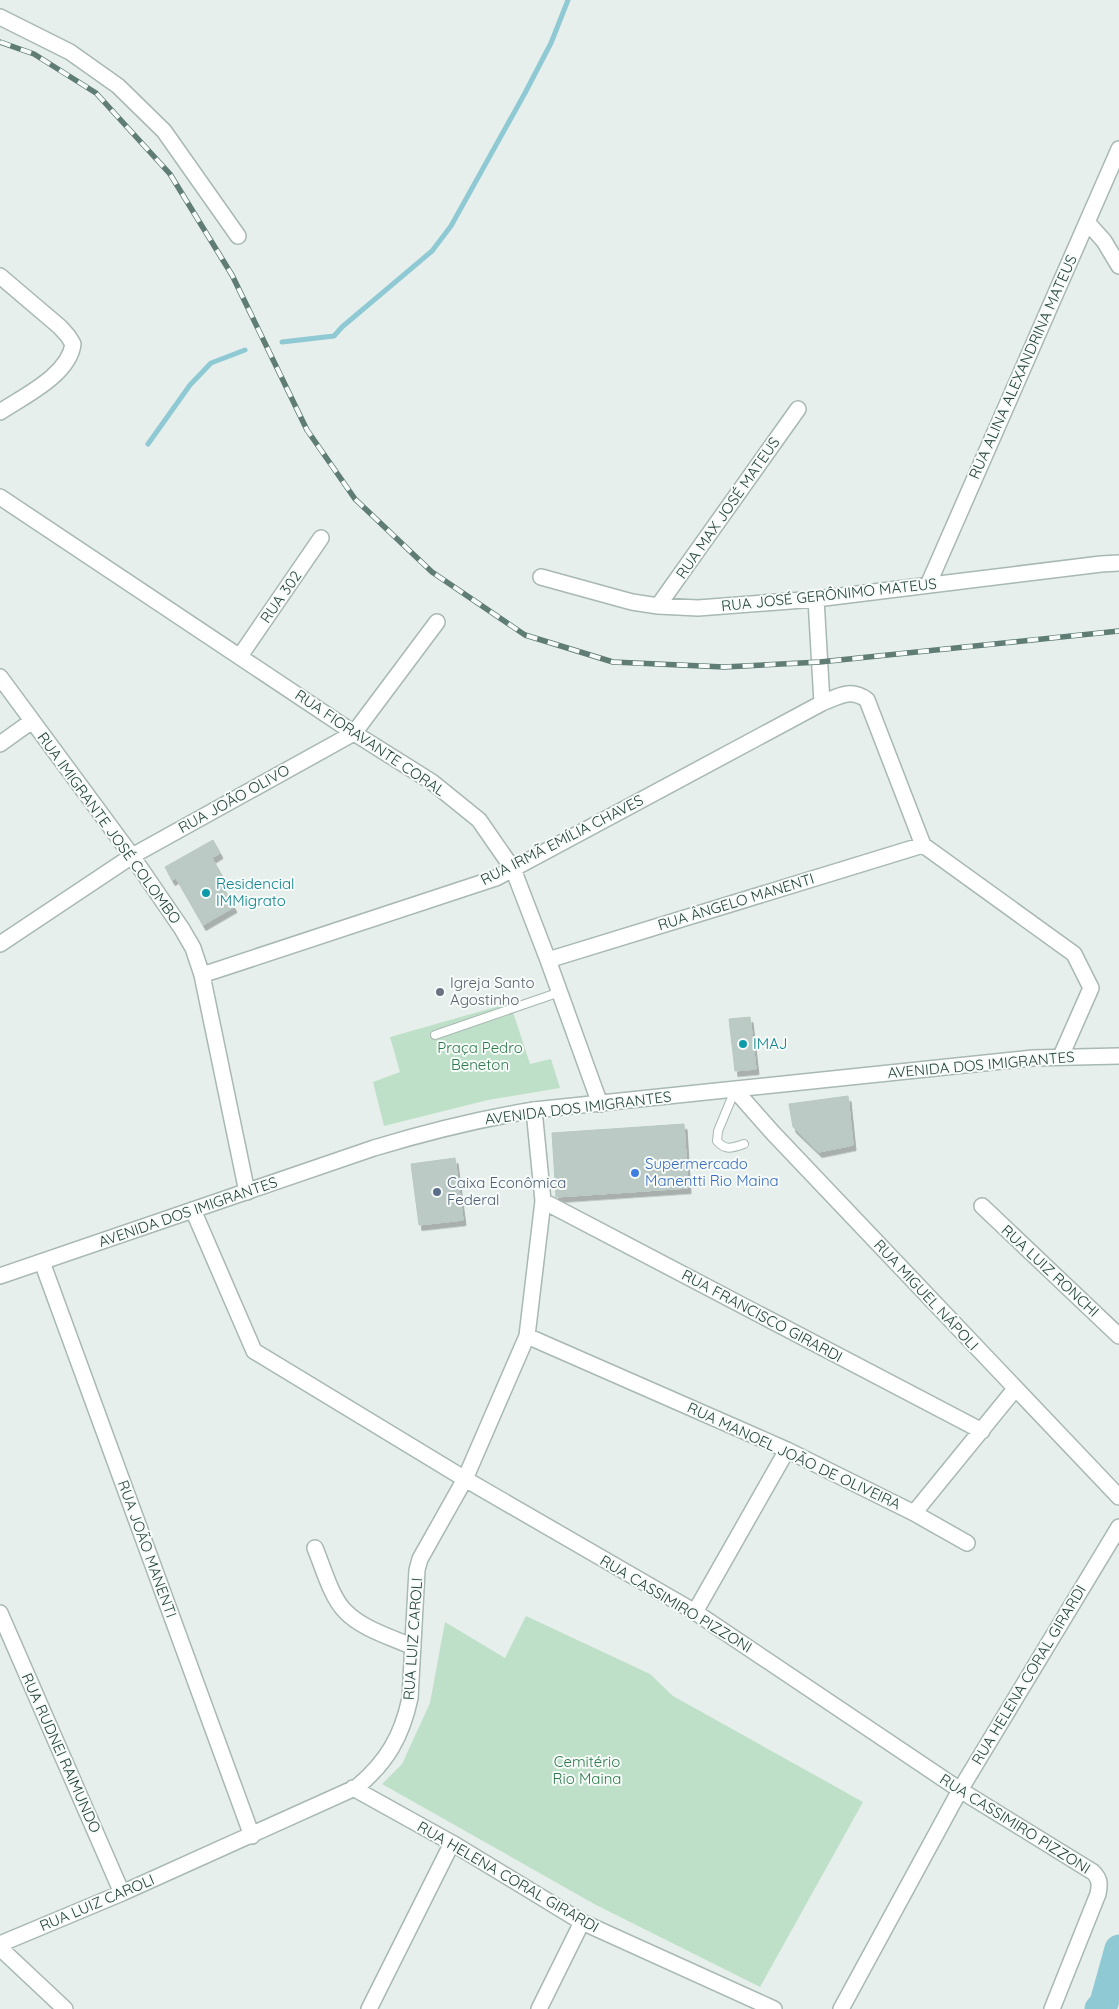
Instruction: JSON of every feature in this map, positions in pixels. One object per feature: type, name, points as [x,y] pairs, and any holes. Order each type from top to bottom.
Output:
[{"type":"street","points":[[0,17],[70,52],[118,86],[164,130],[238,236]]},
{"type":"street","name":"RUA ALINA ALEXANDRINA MATEUS","points":[[928,585],[1119,149]]},
{"type":"street","points":[[1087,222],[1104,241],[1119,266]]},
{"type":"street","points":[[0,276],[60,327],[73,344],[68,360],[61,369],[50,379],[0,412]]},
{"type":"street","name":"RUA MAX JOSÉ MATEUS","points":[[658,606],[798,409]]},
{"type":"street","name":"RUA FIORAVANTE CORAL","points":[[0,496],[354,734],[432,782],[479,820],[513,868],[600,1104]]},
{"type":"street","name":"RUA 302","points":[[240,656],[322,538]]},
{"type":"street","name":"RUA JOSÉ GERÔNIMO MATEUS","points":[[541,577],[632,602],[658,606],[698,608],[816,599],[1119,563]]},
{"type":"street","points":[[816,599],[822,702]]},
{"type":"street","name":"RUA JOÃO OLIVO","points":[[0,944],[132,856],[354,734],[437,622]]},
{"type":"street","name":"RUA IMIGRANTE JOSÉ COLOMBO","points":[[0,678],[132,856],[193,948],[202,975],[247,1192]]},
{"type":"street","name":"RUA IRMÃ EMÍLIA CHAVES","points":[[202,975],[496,878],[822,702],[844,694],[858,694],[867,700],[923,845]]},
{"type":"street","points":[[0,744],[32,721]]},
{"type":"street","points":[[923,845],[1074,954],[1091,988],[1061,1056]]},
{"type":"street","name":"RUA ÂNGELO MANENTI","points":[[548,960],[923,845]]},
{"type":"street","name":"AVENIDA DOS IMIGRANTES","points":[[0,1276],[414,1135],[490,1118],[534,1110],[1061,1056],[1119,1056]]},
{"type":"street","name":"RUA MIGUEL NÁPOLI","points":[[735,1090],[773,1133],[1119,1497]]},
{"type":"street","name":"RUA LUIZ CAROLI","points":[[0,1946],[252,1836],[354,1788],[381,1765],[400,1733],[410,1698],[417,1570],[420,1559],[465,1479],[527,1336],[543,1201],[534,1110]]},
{"type":"street","name":"RUA FRANCISCO GIRARDI","points":[[543,1201],[982,1430]]},
{"type":"street","name":"RUA LUIZ RONCHI","points":[[982,1206],[1119,1336]]},
{"type":"street","name":"RUA CASSIMIRO PIZZONI","points":[[193,1210],[254,1351],[465,1479],[695,1612],[960,1790],[1093,1872],[1099,1878],[1098,1894],[1052,2009]]},
{"type":"street","name":"RUA JOÃO MANENTI","points":[[42,1262],[252,1836]]},
{"type":"street","name":"RUA MANOEL JOÃO DE OLIVEIRA","points":[[527,1336],[787,1450],[914,1513],[1015,1389]]},
{"type":"street","points":[[695,1612],[787,1450]]},
{"type":"street","points":[[914,1513],[967,1543]]},
{"type":"street","name":"RUA HELENA CORAL GIRARDI","points":[[840,2009],[960,1790],[1119,1527]]},
{"type":"street","points":[[315,1548],[338,1602],[345,1611],[358,1621],[413,1647]]},
{"type":"street","name":"RUA RUDNEI RAIMUNDO","points":[[0,1613],[122,1894]]},
{"type":"street","name":"RUA HELENA CORAL GIRARDI","points":[[354,1788],[452,1843],[582,1922],[774,2009]]},
{"type":"street","points":[[368,2009],[452,1843]]},
{"type":"street","points":[[539,2009],[582,1922]]},
{"type":"street","points":[[0,1946],[64,2009]]},
{"type":"lane","points":[[435,1035],[560,992]]},
{"type":"lane","points":[[735,1090],[718,1131],[717,1141],[722,1147],[729,1149],[744,1144]]},
{"type":"green space","name":"Praça Pedro Beneton","points":[[510,1003],[530,1064],[551,1059],[560,1088],[488,1100],[384,1126],[373,1082],[400,1072],[390,1037]]},
{"type":"green space","name":"Cemitério Rio Maina","points":[[526,1616],[650,1674],[673,1696],[863,1802],[760,1987],[596,1905],[382,1784],[402,1764],[430,1703],[445,1622],[505,1658]]},
{"type":"building","name":"Residencial IMMigrato","points":[[213,840],[220,853],[212,858],[223,877],[219,880],[234,907],[203,925],[176,878],[172,880],[165,867]]},
{"type":"building","name":"IMAJ","points":[[750,1017],[756,1069],[735,1071],[729,1019]]},
{"type":"building","points":[[848,1096],[853,1145],[819,1152],[793,1127],[789,1104]]},
{"type":"building","points":[[684,1124],[688,1188],[556,1197],[552,1133]]},
{"type":"building","name":"Caixa Econômica Federal","points":[[455,1158],[463,1220],[419,1225],[411,1164]]},
{"type":"waterway","points":[[282,342],[334,336],[342,327],[432,251],[451,226],[525,93],[551,43],[568,0]]},
{"type":"waterway","points":[[148,444],[190,385],[211,363],[245,350]]},
{"type":"waterway","points":[[1099,2009],[1104,2003],[1119,1949]]},
{"type":"railway","points":[[0,42],[34,54],[96,93],[170,174],[232,275],[307,430],[355,499],[432,572],[525,635],[613,662],[724,667],[820,662],[1119,631]]},
{"type":"place","name":"Residencial IMMigrato","points":[[206,893]]},
{"type":"place","name":"Igreja Santo Agostinho","points":[[440,992]]},
{"type":"place","name":"IMAJ","points":[[743,1044]]},
{"type":"place","name":"Supermercado Manentti Rio Maina","points":[[635,1173]]},
{"type":"place","name":"Caixa Econômica Federal","points":[[437,1192]]}]
